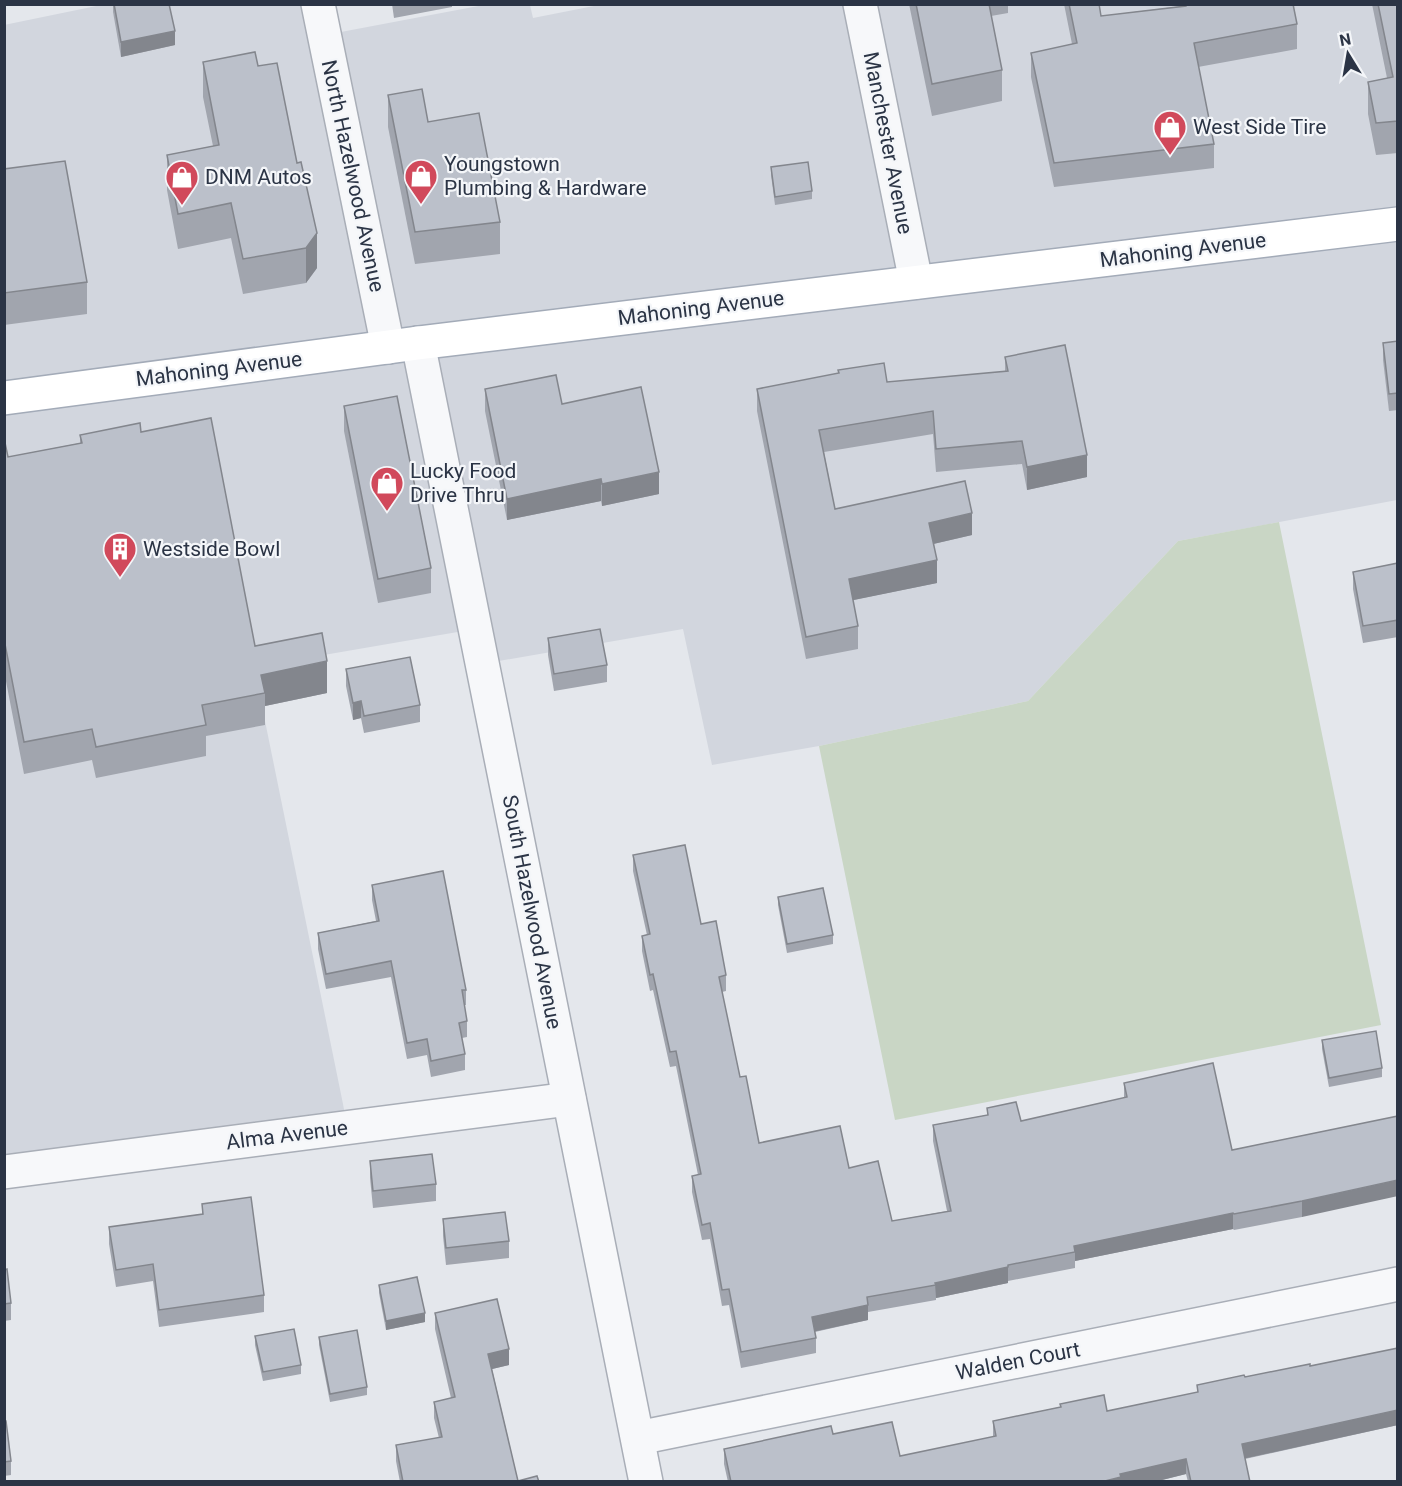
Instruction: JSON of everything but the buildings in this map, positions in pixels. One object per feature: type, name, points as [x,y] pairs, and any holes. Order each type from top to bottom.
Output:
[{"type":"main road","name":"Mahoning Avenue","points":[[4,398],[403,345],[1398,224]]},
{"type":"street","name":"North Hazelwood Avenue","points":[[318,4],[403,345]]},
{"type":"street","name":"Manchester Avenue","points":[[860,4],[916,282]]},
{"type":"street","name":"South Hazelwood Avenue","points":[[403,345],[569,1099],[646,1482]]},
{"type":"street","name":"Alma Avenue","points":[[4,1172],[569,1099]]},
{"type":"street","name":"Walden Court","points":[[638,1438],[1398,1284]]},
{"type":"shaded area","points":[[106,4],[318,5],[325,35],[489,4],[530,5],[533,18],[604,4],[1397,5],[1397,500],[1178,541],[1028,701],[819,746],[712,765],[683,629],[482,664],[475,629],[254,667],[347,1127],[5,1172],[4,25]]},
{"type":"green space","points":[[1279,522],[1381,1025],[895,1120],[819,746],[1028,701],[1178,541]]},
{"type":"place","name":"West Side Tire","points":[[1170,156]]},
{"type":"place","name":"Youngstown Plumbing & Hardware","points":[[421,205]]},
{"type":"place","name":"DNM Autos","points":[[182,206]]},
{"type":"place","name":"Lucky Food Drive Thru","points":[[387,512]]},
{"type":"place","name":"Westside Bowl","points":[[120,578]]}]
